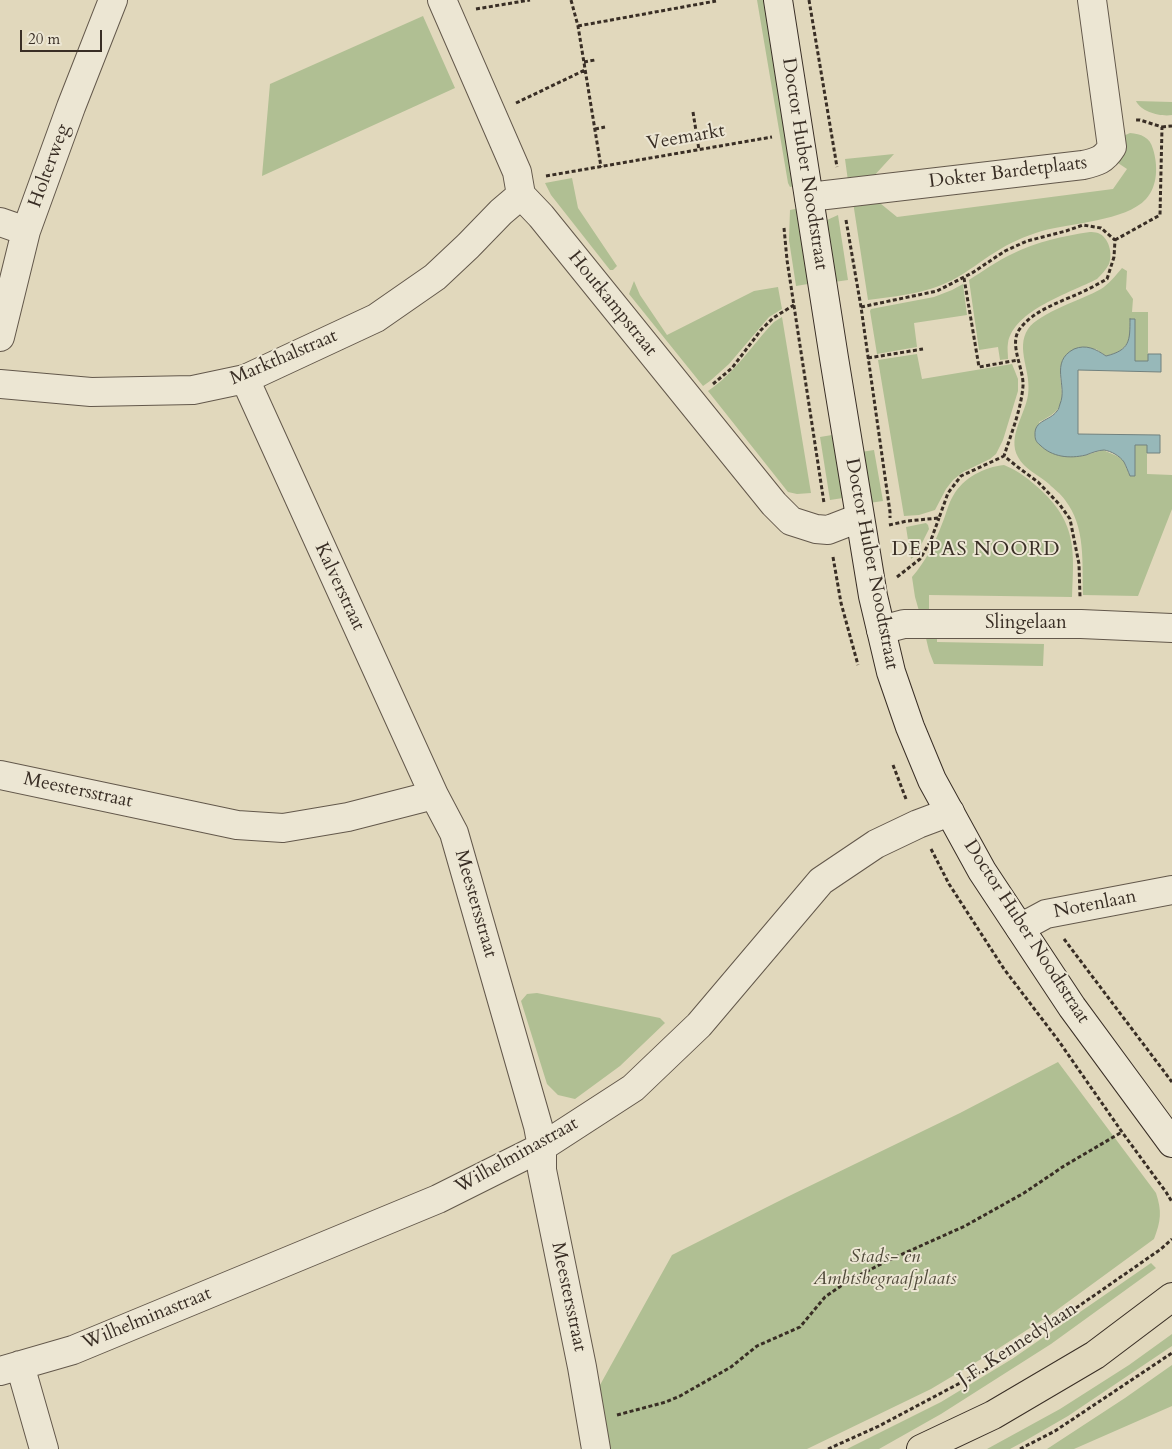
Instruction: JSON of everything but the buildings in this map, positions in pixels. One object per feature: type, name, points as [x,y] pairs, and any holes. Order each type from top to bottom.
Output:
[{"type":"main road","points":[[921,1449],[993,1415],[1095,1355],[1172,1298]]},
{"type":"street","name":"Holterweg","points":[[0,336],[26,231],[71,107],[114,0]]},
{"type":"street","name":"Doctor Huber Noodtstraat","points":[[778,0],[859,518],[873,596],[891,672],[910,727],[932,780],[982,872],[1072,1007],[1172,1143]]},
{"type":"street","name":"Dokter Bardetplaats","points":[[809,197],[1083,166],[1095,163],[1106,156],[1112,147],[1092,0]]},
{"type":"street","name":"Houtkampstraat","points":[[445,7],[517,172],[520,188],[687,398],[790,521],[816,529],[828,530],[859,518]]},
{"type":"street","name":"Markthalstraat","points":[[0,384],[100,392],[193,390],[244,379],[376,318],[435,277],[501,212],[520,188]]},
{"type":"street","points":[[0,222],[26,231]]},
{"type":"street","name":"Kalverstraat","points":[[244,379],[434,795]]},
{"type":"street","name":"Slingelaan","points":[[881,630],[904,624],[1081,624],[1172,628]]},
{"type":"street","name":"Meestersstraat","points":[[0,775],[237,825],[283,828],[348,817],[434,795],[454,833],[538,1126],[542,1147],[542,1170],[596,1449]]},
{"type":"street","name":"Wilhelminastraat","points":[[10,1368],[73,1350],[438,1199],[542,1147],[633,1088],[700,1025],[821,881],[876,844],[918,824],[950,812]]},
{"type":"street","name":"Notenlaan","points":[[1020,928],[1046,914],[1172,890]]},
{"type":"street","points":[[10,1368],[44,1449]]},
{"type":"path","points":[[445,7],[530,0]]},
{"type":"path","points":[[571,0],[578,26],[601,167]]},
{"type":"path","name":"Doctor Huber Noodtstraat","points":[[809,0],[861,307],[890,512],[890,534]]},
{"type":"path","points":[[578,26],[716,1]]},
{"type":"path","points":[[584,62],[595,60]]},
{"type":"path","points":[[492,114],[585,70]]},
{"type":"path","points":[[693,112],[700,150]]},
{"type":"path","points":[[1109,121],[1140,120],[1162,127],[1172,126]]},
{"type":"path","points":[[595,130],[605,127]]},
{"type":"path","points":[[1115,240],[1160,215],[1162,127]]},
{"type":"path","name":"Veemarkt","points":[[520,188],[601,167],[775,137]]},
{"type":"path","points":[[861,307],[937,291],[964,278],[1005,252],[1027,241],[1083,225],[1101,228],[1115,240]]},
{"type":"path","points":[[889,525],[939,518],[948,493],[961,476],[1004,456],[1023,385],[1016,339],[1018,331],[1044,309],[1107,279],[1114,258],[1115,240]]},
{"type":"path","points":[[964,278],[979,367],[1018,360]]},
{"type":"path","points":[[687,398],[723,376],[732,368],[761,330],[773,318],[794,305]]},
{"type":"path","points":[[868,358],[923,349]]},
{"type":"path","points":[[1004,456],[1038,482],[1060,505],[1070,519],[1079,564],[1081,624]]},
{"type":"path","name":"Doctor Huber Noodtstraat","points":[[894,570],[896,579],[920,559],[931,540],[939,518]]},
{"type":"path","name":"Doctor Huber Noodtstraat","points":[[1046,914],[1172,1082]]},
{"type":"path","points":[[592,1421],[666,1402],[680,1396],[731,1367],[757,1346],[800,1327],[826,1297],[848,1281],[966,1226],[1024,1193],[1064,1166],[1122,1132]]},
{"type":"path","name":"J.F. Kennedylaan","points":[[828,1449],[879,1426],[994,1365],[1161,1249],[1172,1239]]},
{"type":"path","points":[[1020,1449],[1055,1431],[1172,1353]]},
{"type":"green space","points":[[757,0],[768,0],[794,186],[790,187],[788,183]]},
{"type":"green space","points":[[423,16],[455,88],[262,176],[270,84]]},
{"type":"green space","points":[[1136,101],[1172,102],[1172,115],[1152,113],[1142,108]]},
{"type":"green space","points":[[1130,133],[1141,135],[1150,142],[1156,162],[1153,188],[1146,199],[1137,206],[1112,217],[1054,228],[1023,238],[1000,249],[956,278],[936,287],[914,293],[868,300],[853,202],[875,199],[897,217],[1113,189],[1127,169],[1115,161],[1123,136]]},
{"type":"green space","points":[[894,154],[872,178],[848,181],[845,159]]},
{"type":"green space","points":[[572,178],[578,208],[617,266],[613,270],[610,270],[551,195],[545,183]]},
{"type":"green space","points":[[800,208],[808,284],[796,286],[789,240],[790,210]]},
{"type":"green space","points":[[838,215],[848,280],[834,282],[827,220]]},
{"type":"green space","points":[[1090,232],[1102,235],[1109,246],[1111,255],[1109,264],[1100,276],[1045,304],[1021,321],[1012,331],[1008,343],[1008,359],[1000,360],[998,347],[979,350],[969,280],[1001,260],[1031,246],[1070,235]]},
{"type":"green space","points":[[1122,268],[1127,271],[1126,289],[1133,299],[1132,312],[1148,312],[1148,361],[1135,361],[1135,319],[1127,343],[1120,351],[1106,356],[1096,349],[1060,375],[1061,404],[1054,413],[1039,422],[1059,456],[1083,456],[1103,450],[1123,460],[1130,476],[1135,476],[1135,445],[1147,445],[1147,474],[1172,475],[1172,509],[1138,596],[1083,595],[1082,546],[1077,522],[1072,511],[1059,494],[1024,465],[1015,449],[1014,442],[1026,403],[1029,386],[1023,345],[1028,329],[1034,323],[1051,312],[1101,289]]},
{"type":"green space","points":[[634,281],[640,295],[667,335],[754,291],[778,287],[782,309],[769,317],[729,364],[703,386],[629,294]]},
{"type":"green space","points":[[963,284],[967,315],[914,323],[917,347],[877,354],[871,309],[934,297]]},
{"type":"green space","points":[[782,317],[811,493],[797,494],[788,492],[708,391],[727,376],[774,322]]},
{"type":"green space","points":[[917,354],[922,379],[1012,364],[1018,379],[1018,391],[1003,440],[996,454],[990,459],[963,472],[953,480],[935,510],[919,515],[904,516],[878,360]]},
{"type":"green space","points":[[832,435],[843,498],[830,500],[820,437]]},
{"type":"green space","points":[[874,450],[883,501],[869,503],[861,452]]},
{"type":"green space","points":[[1004,465],[1038,487],[1062,515],[1071,540],[1073,552],[1072,597],[929,595],[929,611],[919,611],[912,577],[933,545],[953,496],[962,484],[975,474],[989,468]]},
{"type":"green space","points":[[926,523],[929,529],[916,555],[911,559],[906,527]]},
{"type":"green space","points":[[937,632],[937,642],[1044,644],[1043,666],[934,664],[925,634]]},
{"type":"green space","points":[[537,993],[660,1018],[665,1023],[620,1066],[575,1099],[558,1095],[547,1084],[521,1001],[527,994]]},
{"type":"green space","name":"Stads- en Ambtsbegraafplaats","points":[[1058,1062],[1156,1193],[1160,1216],[1154,1239],[1050,1315],[993,1352],[931,1389],[807,1449],[607,1449],[595,1386],[600,1385],[672,1255],[960,1113]]},
{"type":"green space","points":[[1151,1263],[1156,1268],[1051,1344],[941,1414],[879,1449],[847,1449],[941,1402],[1012,1359]]},
{"type":"green space","points":[[1172,1334],[1172,1346],[1068,1416],[1010,1449],[987,1449],[1060,1409],[1129,1365]]},
{"type":"green space","points":[[1172,1365],[1172,1406],[1074,1449],[1047,1449],[1125,1398]]},
{"type":"water","points":[[1130,319],[1135,319],[1135,361],[1148,361],[1148,354],[1161,354],[1161,372],[1078,370],[1078,434],[1160,435],[1160,453],[1147,453],[1147,445],[1135,445],[1135,476],[1130,476],[1122,460],[1110,451],[1102,450],[1080,456],[1061,456],[1045,449],[1037,442],[1035,435],[1037,426],[1059,409],[1062,397],[1061,367],[1062,361],[1067,354],[1074,349],[1083,347],[1095,349],[1106,356],[1120,351],[1129,339]]},
{"type":"district","name":"DE PAS NOORD","points":[[976,550]]}]
